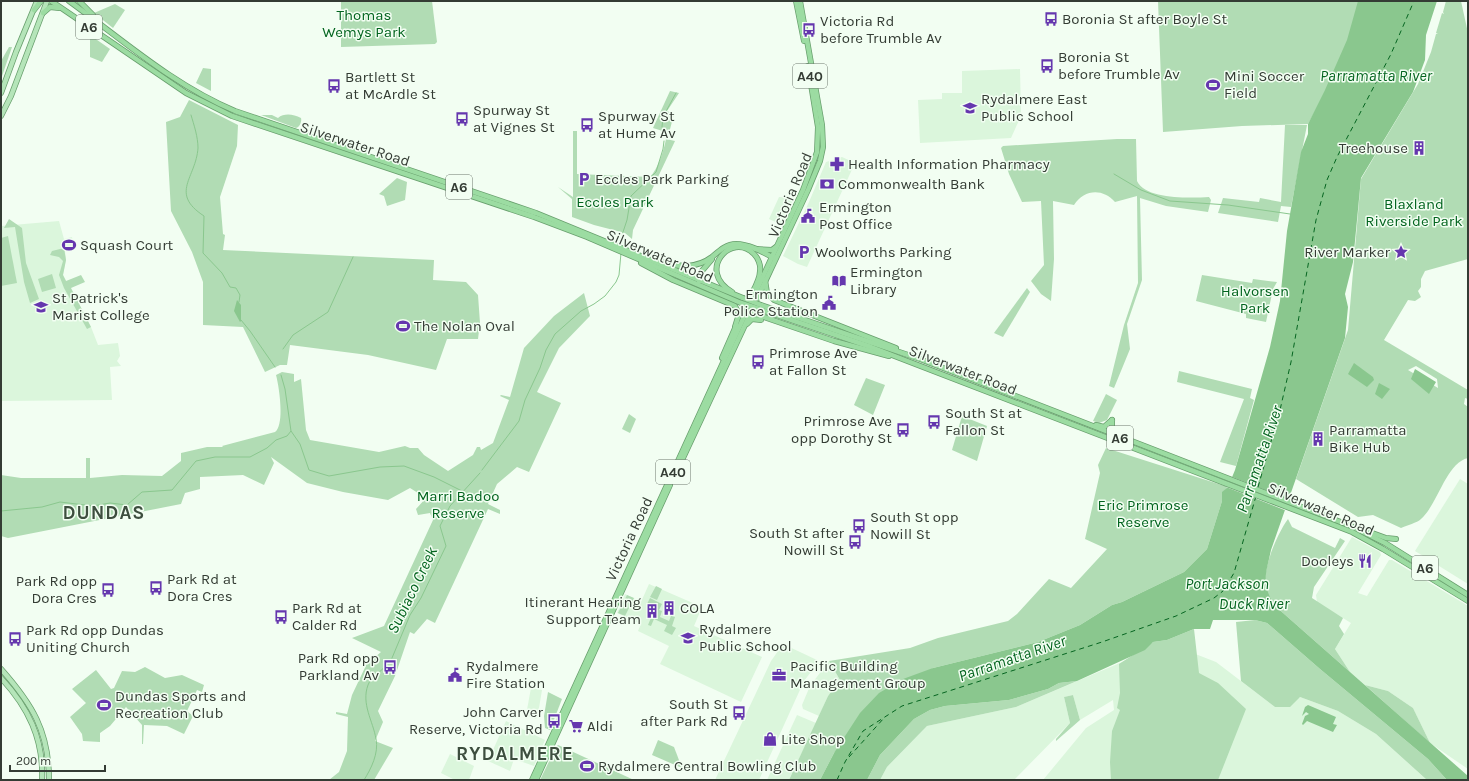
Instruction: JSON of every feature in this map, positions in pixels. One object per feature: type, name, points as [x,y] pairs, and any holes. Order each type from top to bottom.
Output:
[{"type":"highway","points":[[34,10],[42,1]]},
{"type":"highway","name":"Silverwater Road","points":[[51,1],[186,93],[227,114],[588,235],[630,256],[699,280],[760,307],[1351,526],[1385,543],[1468,595]]},
{"type":"highway","name":"Silverwater Road","points":[[69,1],[184,86],[228,109],[536,213],[650,259],[666,269],[706,289],[742,300]]},
{"type":"highway","name":"Silverwater Road","points":[[78,1],[110,31]]},
{"type":"highway","name":"Victoria Road","points":[[753,298],[765,280],[777,246],[809,174],[817,152],[819,138],[818,120],[796,1]]},
{"type":"highway","name":"Victoria Road","points":[[753,298],[808,190],[820,161],[823,147],[822,125],[800,1]]},
{"type":"highway","points":[[43,13],[48,8],[53,7],[65,10]]},
{"type":"highway","points":[[666,269],[693,265],[704,261],[727,246],[736,244],[754,249],[773,258]]},
{"type":"highway","points":[[754,249],[772,250],[777,246]]},
{"type":"highway","points":[[742,300],[726,288],[719,280],[716,272],[719,259],[725,252],[733,248],[742,247],[750,250],[759,261],[759,276],[753,298]]},
{"type":"highway","points":[[706,289],[699,280],[701,272],[720,250]]},
{"type":"highway","points":[[666,269],[735,306],[739,314],[714,382]]},
{"type":"highway","points":[[765,280],[767,294],[774,300],[914,355],[920,359]]},
{"type":"highway","name":"Silverwater Road","points":[[760,307],[920,359],[1123,439],[1347,530],[1383,549],[1468,601]]},
{"type":"highway","points":[[735,327],[748,310],[771,321],[854,347],[902,359]]},
{"type":"highway","name":"Victoria Road","points":[[536,780],[743,327],[748,310]]},
{"type":"highway","name":"Victoria Road","points":[[532,780],[748,310]]},
{"type":"highway","points":[[743,327],[752,319],[771,321]]},
{"type":"highway","points":[[689,436],[692,434],[708,404]]},
{"type":"highway","points":[[1068,417],[1072,416],[1101,427],[1106,426],[1112,420],[1114,430],[1123,439]]},
{"type":"highway","points":[[1351,526],[1386,538],[1396,539]]},
{"type":"main road","points":[[1,93],[37,1]]},
{"type":"main road","points":[[1,116],[11,96],[47,1]]},
{"type":"main road","points":[[1,669],[21,691],[38,720],[46,744],[49,780]]},
{"type":"main road","points":[[1,678],[22,703],[33,723],[41,752],[42,780]]},
{"type":"shaded area","name":"Rydalmere East Public School","points":[[1020,69],[1021,116],[1011,138],[920,143],[918,100],[942,99],[942,93],[962,93],[962,71]]},
{"type":"shaded area","points":[[842,157],[855,163],[807,267],[798,264],[783,256],[826,162]]},
{"type":"shaded area","points":[[779,197],[792,198],[793,200],[782,225],[769,219]]},
{"type":"shaded area","name":"St Patrick's Marist College","points":[[59,221],[64,239],[72,237],[74,248],[65,251],[66,260],[63,275],[91,327],[98,345],[118,343],[120,356],[117,361],[121,366],[110,367],[112,400],[1,401],[1,226]]},
{"type":"shaded area","points":[[1460,479],[1468,484],[1468,584],[1415,551]]},
{"type":"shaded area","points":[[1352,537],[1380,552],[1381,555],[1358,593],[1367,596],[1389,560],[1392,560],[1468,606],[1468,769],[1430,743],[1413,708],[1388,691],[1365,685],[1350,672],[1335,649],[1351,623],[1317,602],[1316,595]]},
{"type":"shaded area","name":"Rydalmere Public School","points":[[649,584],[702,607],[694,626],[762,657],[741,702],[660,664],[669,646],[638,631],[641,624],[617,613],[625,594],[641,602]]},
{"type":"shaded area","points":[[1167,643],[1216,662],[1275,707],[1300,697],[1338,711],[1376,734],[1427,780],[1043,780],[1086,728],[1114,710],[1113,700],[1080,720],[1073,695],[1064,697],[1070,723],[1014,780],[880,780],[887,767],[927,726],[1016,707]]},
{"type":"shaded area","points":[[783,644],[817,660],[817,664],[804,681],[759,780],[715,780],[771,661]]},
{"type":"shaded area","points":[[829,661],[840,680],[828,696],[819,716],[803,709],[802,705],[810,686]]},
{"type":"shaded area","points":[[531,688],[542,690],[536,719],[526,715]]},
{"type":"shaded area","points":[[797,715],[816,723],[789,780],[767,780]]},
{"type":"shaded area","points":[[506,721],[545,740],[534,766],[514,759],[510,771],[488,761]]},
{"type":"shaded area","points":[[450,754],[474,766],[469,780],[455,780],[441,773]]},
{"type":"green space","name":"Thomas Wemys Park","points":[[341,1],[432,1],[437,42],[435,44],[341,47]]},
{"type":"green space","points":[[1158,1],[1377,1],[1308,124],[1242,126],[1163,132]]},
{"type":"green space","name":"Blaxland Riverside Park","points":[[1446,1],[1461,1],[1468,33],[1468,259],[1425,271],[1421,279],[1421,287],[1418,291],[1421,297],[1415,301],[1408,300],[1384,340],[1468,390],[1468,399],[1465,398],[1464,404],[1468,407],[1468,458],[1460,461],[1454,468],[1427,512],[1421,519],[1401,528],[1373,515],[1358,517],[1296,479],[1348,330],[1361,179],[1418,84],[1431,52],[1436,34],[1438,33],[1436,33],[1442,13],[1444,14],[1443,12]],"holes":[[[1416,366],[1437,379],[1438,388],[1408,370]]]},
{"type":"green space","points":[[115,4],[125,10],[113,28],[94,13]]},
{"type":"green space","points":[[90,35],[110,49],[102,62],[90,57]]},
{"type":"green space","points":[[9,47],[12,47],[1,79],[1,61]]},
{"type":"green space","points":[[203,68],[211,69],[211,91],[196,83]]},
{"type":"green space","points":[[670,91],[679,93],[667,111],[674,114],[669,133],[653,128]]},
{"type":"green space","points":[[189,100],[238,125],[237,146],[220,197],[223,234],[225,235],[223,250],[434,260],[433,280],[466,282],[478,295],[480,323],[478,339],[447,339],[436,370],[368,355],[290,345],[287,365],[280,365],[265,372],[243,327],[203,325],[203,282],[192,252],[171,211],[166,122],[180,117]]},
{"type":"green space","points":[[261,115],[272,115],[278,118],[283,115],[292,115],[301,118],[301,121],[300,125],[296,128]]},
{"type":"green space","points":[[1285,125],[1307,125],[1291,207],[1281,206],[1278,222],[1218,213],[1223,198],[1259,202],[1260,198],[1281,202]]},
{"type":"green space","name":"Eccles Park","points":[[573,131],[577,131],[577,174],[650,177],[658,164],[666,139],[675,141],[633,230],[632,239],[625,233],[594,225],[572,217],[572,199],[558,187],[573,197]]},
{"type":"green space","points":[[1136,139],[1137,181],[1142,187],[1159,195],[1191,198],[1209,197],[1211,200],[1208,212],[1166,206],[1140,198],[1142,280],[1127,324],[1130,349],[1114,388],[1109,386],[1124,325],[1138,283],[1137,196],[1115,202],[1105,194],[1094,192],[1083,196],[1074,205],[1053,201],[1054,259],[1051,301],[1041,294],[1031,281],[1044,265],[1041,201],[1022,202],[1009,174],[1001,148],[1003,146]]},
{"type":"green space","points":[[397,178],[407,182],[405,200],[387,206],[384,196],[379,194]]},
{"type":"green space","points":[[9,219],[22,228],[26,263],[39,299],[30,303],[24,282],[15,227],[4,228]]},
{"type":"green space","points":[[8,236],[17,283],[1,286],[1,238]]},
{"type":"green space","points":[[64,248],[66,260],[63,275],[66,281],[81,275],[85,282],[71,288],[91,327],[87,329],[64,288],[59,275],[63,261],[59,257],[50,255],[52,251]]},
{"type":"green space","points":[[52,274],[56,288],[42,292],[38,279]]},
{"type":"green space","name":"Halvorsen Park","points":[[1202,275],[1252,283],[1253,279],[1277,282],[1273,289],[1266,322],[1246,318],[1246,314],[1196,301]]},
{"type":"green space","points":[[1027,288],[1030,292],[1003,337],[994,333]]},
{"type":"green space","name":"Marri Badoo Reserve","points":[[584,293],[590,316],[559,348],[537,392],[561,403],[529,472],[517,467],[497,484],[488,504],[500,510],[500,514],[488,509],[435,623],[427,619],[414,634],[410,632],[395,676],[378,711],[383,722],[375,741],[393,748],[374,780],[329,780],[339,772],[347,751],[348,717],[336,714],[336,712],[347,714],[352,695],[370,657],[374,658],[381,652],[352,638],[384,626],[433,520],[430,513],[418,515],[416,509],[426,498],[410,488],[388,500],[343,492],[307,483],[271,457],[274,463],[264,485],[243,475],[200,477],[200,489],[185,493],[181,504],[8,538],[1,536],[1,475],[21,478],[86,478],[86,458],[90,458],[90,478],[122,475],[162,476],[181,461],[181,453],[207,447],[223,447],[222,446],[275,432],[278,428],[281,413],[279,387],[276,375],[282,372],[294,374],[294,382],[301,379],[306,430],[310,440],[379,452],[405,446],[410,448],[418,448],[424,455],[448,471],[473,455],[477,447],[480,447],[481,450],[493,443],[509,400],[500,396],[510,397],[524,348],[554,316]]},
{"type":"green space","points":[[1179,371],[1252,389],[1250,398],[1254,400],[1236,466],[1220,462],[1244,399],[1177,382]]},
{"type":"green space","points":[[866,378],[885,385],[873,415],[854,405]]},
{"type":"green space","points":[[1106,394],[1117,400],[1107,420],[1099,423],[1093,421]]},
{"type":"green space","points":[[629,414],[636,419],[630,433],[622,429]]},
{"type":"green space","points":[[962,416],[987,426],[977,461],[952,450]]},
{"type":"green space","name":"Eric Primrose Reserve","points":[[1106,448],[1228,487],[1222,493],[1222,501],[1207,549],[1184,572],[1122,602],[1112,605],[1080,625],[1038,642],[933,668],[834,753],[820,780],[789,780],[828,696],[840,680],[829,661],[910,648],[938,638],[1008,621],[1017,614],[1049,579],[1071,588],[1107,549],[1085,539],[1100,473],[1098,465]]},
{"type":"green space","points":[[1288,519],[1292,527],[1335,548],[1340,538],[1345,541],[1314,587],[1312,598],[1343,618],[1339,626],[1344,634],[1335,649],[1350,672],[1274,605],[1267,593],[1265,583],[1268,563],[1279,534]]},
{"type":"green space","points":[[656,586],[662,589],[657,600],[650,597]]},
{"type":"green space","points":[[627,595],[634,598],[625,616],[618,613]]},
{"type":"green space","points":[[650,598],[662,604],[659,610],[662,611],[660,617],[669,621],[671,616],[675,617],[672,626],[676,628],[672,635],[664,631],[667,625],[654,619],[651,626],[648,625],[655,608],[647,604]]},
{"type":"green space","points":[[1255,620],[1267,623],[1428,759],[1447,780],[1427,780],[1376,734],[1338,711],[1300,697],[1290,707],[1275,707],[1241,681],[1236,622]]},
{"type":"green space","points":[[1194,629],[1199,673],[1218,683],[1246,709],[1218,780],[1111,780],[1110,762],[1112,731],[1120,710],[1117,708],[1120,693],[1119,664],[1153,642],[1167,640]]},
{"type":"green space","points":[[145,667],[165,678],[182,675],[204,685],[202,692],[197,690],[187,711],[193,716],[184,734],[167,726],[144,725],[142,744],[142,725],[126,707],[110,726],[100,733],[100,742],[83,741],[82,734],[70,717],[86,703],[72,689],[96,670],[111,689],[114,688],[122,671],[135,672]]},
{"type":"green space","points":[[1077,681],[1016,707],[927,726],[887,767],[880,780],[867,780],[880,755],[914,719],[930,710],[945,706],[1009,700],[1048,689],[1059,683]]},
{"type":"green space","points":[[1365,685],[1388,691],[1413,708],[1430,743]]},
{"type":"green space","points":[[548,692],[562,699],[550,730],[545,728],[544,716]]},
{"type":"green space","points":[[1073,695],[1080,720],[1056,741],[1056,739],[1070,723],[1064,697]]},
{"type":"green space","points":[[658,740],[674,747],[682,768],[652,755]]},
{"type":"green space","points":[[558,745],[634,780],[540,780]]},
{"type":"water","name":"Port Jackson","points":[[1358,1],[1437,1],[1426,35],[1425,60],[1413,92],[1361,178],[1353,262],[1345,294],[1348,307],[1345,338],[1271,550],[1266,572],[1266,584],[1267,590],[1274,605],[1468,776],[1468,780],[1447,780],[1428,759],[1267,623],[1255,620],[1213,620],[1210,629],[1194,629],[1167,640],[1153,642],[1145,650],[1077,681],[1059,683],[1048,689],[1009,700],[945,706],[930,710],[914,719],[880,755],[867,780],[820,780],[834,753],[860,713],[879,693],[903,679],[933,668],[1038,642],[1080,625],[1112,605],[1122,602],[1184,572],[1207,549],[1222,501],[1222,492],[1228,487],[1235,470],[1270,347],[1280,301],[1287,231],[1301,152],[1308,134],[1308,124],[1347,40]]},
{"type":"water","points":[[237,300],[241,305],[240,322],[234,311]]},
{"type":"water","points":[[1354,363],[1373,377],[1374,380],[1367,387],[1348,374]]},
{"type":"water","points":[[1415,369],[1436,382],[1429,394],[1411,379]]},
{"type":"water","points":[[1379,383],[1390,389],[1382,399],[1375,394]]},
{"type":"water","points":[[1308,705],[1336,717],[1333,724],[1337,725],[1333,732],[1307,721],[1303,725],[1302,724],[1305,716],[1309,714],[1306,712],[1302,716],[1305,707]]},
{"type":"pier","points":[[1230,476],[1291,500],[1287,511],[1226,487]]},
{"type":"waterway","points":[[662,127],[663,117],[676,93]]},
{"type":"waterway","points":[[191,115],[197,135],[198,148],[196,159],[187,185],[186,192],[188,200],[194,208],[204,216],[203,253],[222,273],[230,287],[236,288],[240,295],[239,302]]},
{"type":"waterway","name":"Subiaco Creek","points":[[621,245],[621,238],[627,220],[631,196],[656,172],[664,141]]},
{"type":"waterway","points":[[1114,174],[1141,190],[1170,201],[1228,205],[1290,214]]},
{"type":"waterway","name":"Subiaco Creek","points":[[482,470],[519,421],[525,400],[540,368],[546,350],[555,334],[581,311],[605,296],[616,282],[619,275],[621,253]]},
{"type":"waterway","points":[[283,349],[293,335],[328,312],[353,257]]},
{"type":"waterway","points":[[241,320],[275,367]]},
{"type":"waterway","points":[[281,375],[285,389],[291,431]]},
{"type":"waterway","points":[[1,511],[42,507],[60,502],[93,506],[110,503],[127,505],[142,492],[172,490],[196,461],[215,457],[250,457],[267,448],[276,440],[287,436],[291,431],[300,444],[309,470],[329,476],[380,467],[404,466],[434,477],[464,492]]},
{"type":"waterway","name":"Subiaco Creek","points":[[392,658],[410,615],[421,598],[446,546],[440,526],[450,506],[480,473]]},
{"type":"waterway","name":"Subiaco Creek","points":[[364,780],[374,761],[377,744],[375,732],[368,712],[366,692],[369,682],[388,663]]},
{"type":"ferry route","points":[[1258,487],[1280,410],[1291,362],[1316,220],[1327,180],[1337,157],[1391,54],[1414,1]]},
{"type":"ferry route","points":[[837,780],[845,762],[863,731],[902,706],[1102,642],[1176,616],[1214,598],[1223,591],[1234,573],[1256,496]]},
{"type":"ferry route","points":[[849,757],[884,718]]},
{"type":"place","name":"Boronia St after Boyle St","points":[[1051,19]]},
{"type":"place","name":"Victoria Rd before Trumble Av","points":[[809,30]]},
{"type":"place","name":"Boronia St before Trumble Av","points":[[1047,66]]},
{"type":"place","name":"Mini Soccer Field","points":[[1213,85]]},
{"type":"place","name":"Bartlett St at McArdle St","points":[[334,86]]},
{"type":"place","name":"Rydalmere East Public School","points":[[970,108]]},
{"type":"place","name":"Spurway St at Vignes St","points":[[462,119]]},
{"type":"place","name":"Spurway St at Hume Av","points":[[587,125]]},
{"type":"place","name":"Treehouse","points":[[1419,148]]},
{"type":"place","name":"Health Information Pharmacy","points":[[837,164]]},
{"type":"place","name":"Eccles Park Parking","points":[[584,179]]},
{"type":"place","name":"Commonwealth Bank","points":[[827,184]]},
{"type":"place","name":"Ermington Post Office","points":[[808,216]]},
{"type":"place","name":"Squash Court","points":[[69,245]]},
{"type":"place","name":"Woolworths Parking","points":[[804,252]]},
{"type":"place","name":"River Marker","points":[[1401,252]]},
{"type":"place","name":"Ermington Library","points":[[839,281]]},
{"type":"place","name":"Ermington Police Station","points":[[829,303]]},
{"type":"place","name":"St Patrick's Marist College","points":[[41,307]]},
{"type":"place","name":"The Nolan Oval","points":[[403,326]]},
{"type":"place","name":"Primrose Ave at Fallon St","points":[[758,362]]},
{"type":"place","name":"South St at Fallon St","points":[[934,422]]},
{"type":"place","name":"Primrose Ave opp Dorothy St","points":[[903,430]]},
{"type":"place","name":"Parramatta Bike Hub","points":[[1318,439]]},
{"type":"place","name":"South St opp Nowill St","points":[[859,526]]},
{"type":"place","name":"South St after Nowill St","points":[[855,542]]},
{"type":"place","name":"Dooleys","points":[[1365,561]]},
{"type":"place","name":"Park Rd at Dora Cres","points":[[156,588]]},
{"type":"place","name":"Park Rd opp Dora Cres","points":[[108,590]]},
{"type":"place","name":"COLA","points":[[669,608]]},
{"type":"place","name":"Itinerant Hearing Support Team","points":[[652,611]]},
{"type":"place","name":"Park Rd at Calder Rd","points":[[281,617]]},
{"type":"place","name":"Rydalmere Public School","points":[[688,638]]},
{"type":"place","name":"Park Rd opp Dundas Uniting Church","points":[[15,639]]},
{"type":"place","name":"Park Rd opp Parkland Av","points":[[390,667]]},
{"type":"place","name":"Rydalmere Fire Station","points":[[455,675]]},
{"type":"place","name":"Pacific Building Management Group","points":[[779,675]]},
{"type":"place","name":"Dundas Sports and Recreation Club","points":[[104,705]]},
{"type":"place","name":"South St after Park Rd","points":[[739,713]]},
{"type":"place","name":"John Carver Reserve, Victoria Rd","points":[[554,721]]},
{"type":"place","name":"Aldi","points":[[576,726]]},
{"type":"place","name":"Lite Shop","points":[[770,739]]},
{"type":"place","name":"Rydalmere Central Bowling Club","points":[[587,766]]},
{"type":"district","name":"DUNDAS","points":[[104,513]]},
{"type":"district","name":"RYDALMERE","points":[[515,754]]},
{"type":"water label","name":"Parramatta River","points":[[1376,75]]},
{"type":"water label","name":"Parramatta River","points":[[1259,459]]},
{"type":"water label","name":"Duck River","points":[[1254,603]]},
{"type":"water label","name":"Parramatta River","points":[[1012,658]]}]
